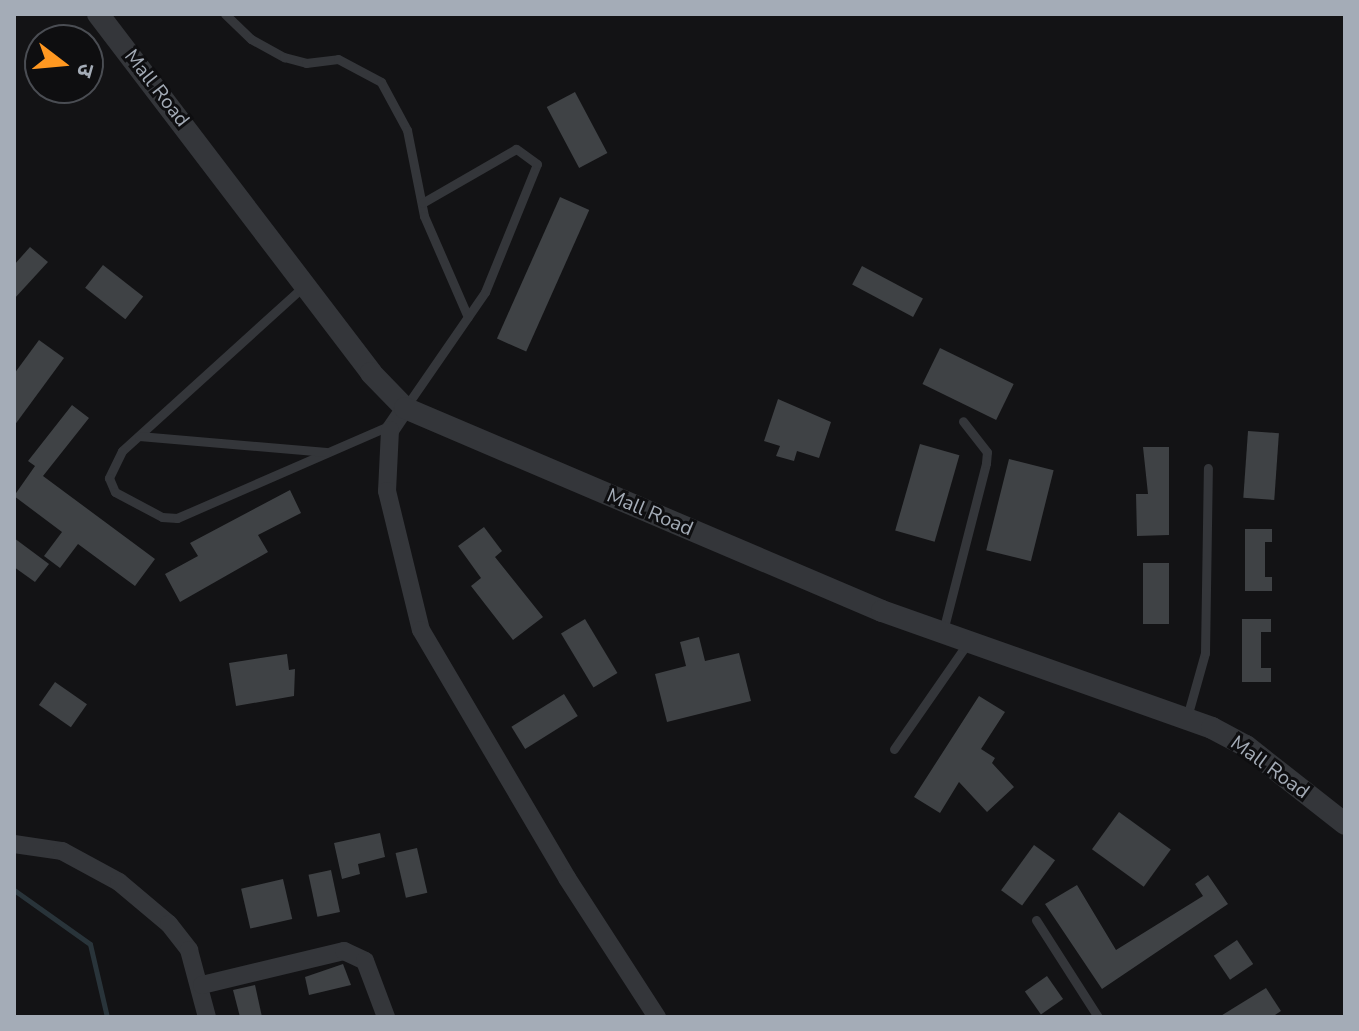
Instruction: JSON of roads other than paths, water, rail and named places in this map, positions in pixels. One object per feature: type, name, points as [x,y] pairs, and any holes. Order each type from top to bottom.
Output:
[{"type":"street","name":"Mall Road","points":[[98,14],[371,373],[399,416],[882,611],[1187,717],[1246,746],[1345,824]]},
{"type":"street","points":[[399,416],[388,446],[390,514],[421,630],[567,878],[657,1017]]},
{"type":"street","points":[[14,844],[62,851],[119,882],[169,924],[189,950],[202,985],[207,1017]]},
{"type":"street","points":[[202,985],[344,951],[365,961],[386,1017]]},
{"type":"lane","points":[[225,14],[251,39],[284,57],[306,63],[338,59],[381,82],[407,130],[422,203],[444,272],[468,317]]},
{"type":"lane","points":[[305,285],[122,451],[109,478],[115,492],[162,517],[202,508],[329,452],[399,416],[468,317],[498,266],[537,164],[516,149],[422,203]]},
{"type":"lane","points":[[943,631],[986,463],[987,452],[963,421]]},
{"type":"lane","points":[[139,436],[329,452]]},
{"type":"lane","points":[[1187,717],[1205,653],[1208,468]]},
{"type":"lane","points":[[894,749],[969,641]]},
{"type":"lane","points":[[1036,920],[1098,1017]]},
{"type":"waterway","points":[[14,890],[90,944],[107,1017]]}]
